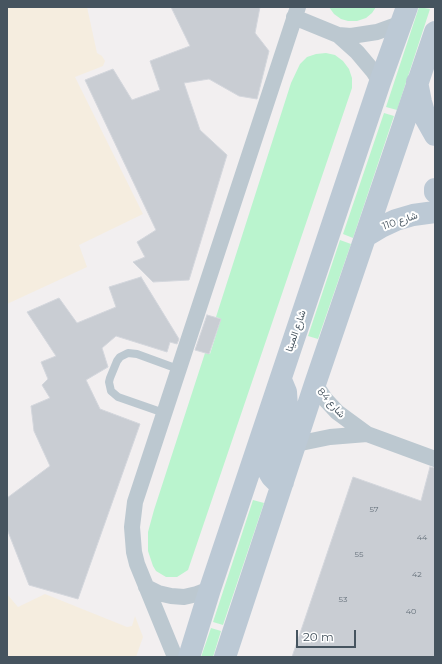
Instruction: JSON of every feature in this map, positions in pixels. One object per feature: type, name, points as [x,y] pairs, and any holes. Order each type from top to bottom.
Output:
[{"type":"main road","name":"شارع المينا","points":[[189,657],[280,379],[404,15]]},
{"type":"main road","points":[[225,657],[315,384],[417,82],[434,36]]},
{"type":"main road","points":[[417,82],[420,102],[426,119],[435,136]]},
{"type":"main road","name":"شارع 110","points":[[366,236],[396,220],[413,215],[435,212]]},
{"type":"main road","points":[[280,379],[286,392],[287,407],[269,467],[269,472],[276,481],[283,482]]},
{"type":"street","points":[[175,657],[137,564],[134,552],[132,527],[133,514],[138,490],[296,12],[338,35],[361,56],[380,82]]},
{"type":"street","points":[[338,35],[351,36],[377,32],[404,15]]},
{"type":"street","name":"شارع 84","points":[[315,384],[325,399],[337,412],[367,434],[435,459]]},
{"type":"street","name":"شارع 84","points":[[296,444],[330,437],[367,434]]},
{"type":"street","points":[[146,587],[158,593],[184,597],[210,589]]},
{"type":"lane","points":[[164,413],[118,397],[111,391],[109,386],[110,378],[117,361],[120,357],[128,353],[137,354],[178,369]]},
{"type":"green space","points":[[329,7],[376,7],[366,18],[357,21],[348,21],[341,19],[334,14]]},
{"type":"green space","points":[[419,7],[430,9],[397,110],[386,107]]},
{"type":"green space","points":[[326,53],[335,55],[343,61],[349,69],[352,78],[352,88],[188,570],[177,577],[166,577],[156,571],[148,551],[148,532],[154,510],[205,353],[210,354],[221,319],[216,317],[291,83],[300,64],[307,57]]},
{"type":"green space","points":[[384,113],[394,116],[353,238],[343,234]]},
{"type":"green space","points":[[340,240],[351,244],[318,339],[308,336]]},
{"type":"green space","points":[[253,500],[264,503],[223,625],[213,622]]},
{"type":"green space","points":[[211,628],[221,631],[213,657],[201,657]]},
{"type":"sand","points":[[7,7],[87,7],[97,53],[102,56],[105,61],[103,66],[75,77],[143,214],[79,245],[87,267],[7,304]]},
{"type":"sand","points":[[7,594],[18,607],[45,594],[127,627],[132,626],[135,616],[143,637],[136,657],[7,657]]},
{"type":"building","points":[[171,7],[260,7],[255,33],[269,51],[257,99],[239,96],[209,79],[184,83],[200,130],[227,155],[189,280],[153,282],[133,262],[145,257],[137,242],[156,230],[85,80],[113,69],[132,100],[160,90],[150,61],[190,46]]},
{"type":"building","points":[[141,277],[179,339],[177,344],[170,342],[167,352],[116,336],[102,348],[108,367],[86,380],[100,409],[140,424],[78,599],[29,585],[7,529],[7,498],[50,466],[34,431],[31,406],[50,398],[42,385],[48,379],[41,362],[56,356],[27,312],[59,298],[77,323],[116,307],[109,287]]},
{"type":"building","points":[[207,315],[221,319],[209,354],[195,350]]},
{"type":"building","points":[[430,467],[435,468],[435,657],[292,657],[353,477],[421,501]]}]
